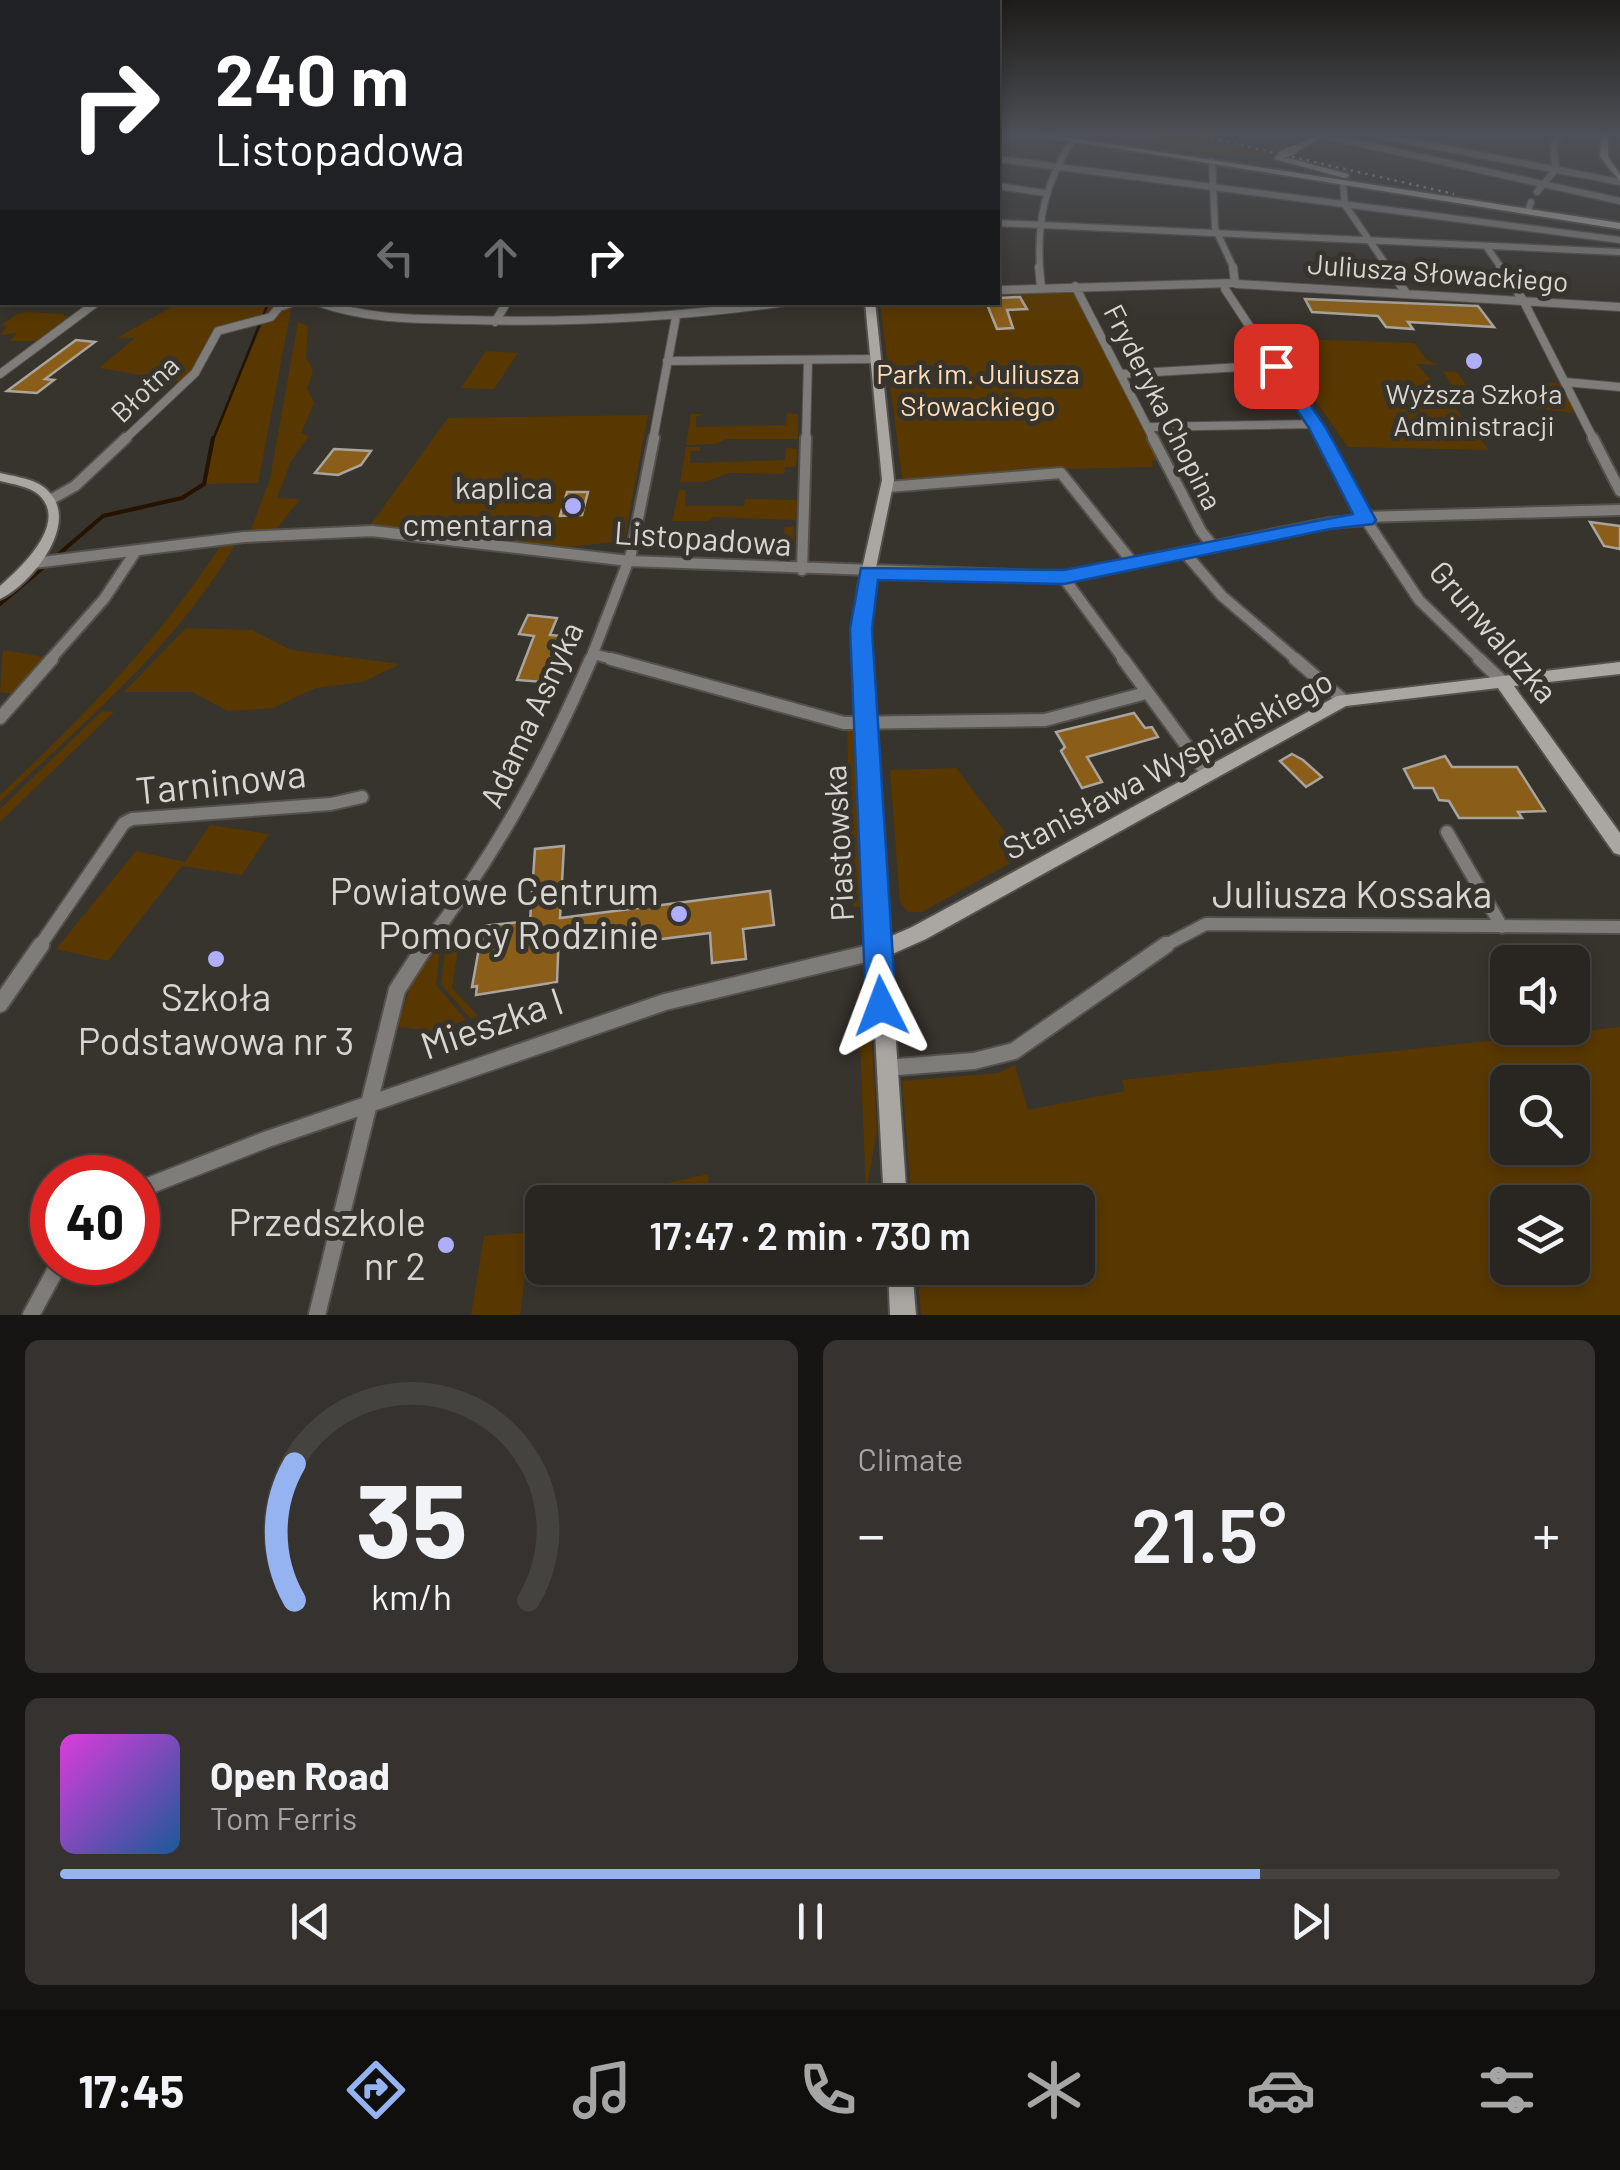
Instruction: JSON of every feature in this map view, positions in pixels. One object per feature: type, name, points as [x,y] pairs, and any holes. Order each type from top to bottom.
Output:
[{"type":"street","points":[[1036,288],[1036,224],[1044,196]]},
{"type":"street","name":"Grunwaldzka","points":[[1213,196],[1217,232],[1231,287],[1315,424],[1365,518],[1419,600],[1502,681],[1620,847]]},
{"type":"street","points":[[1292,196],[1620,240]]},
{"type":"street","points":[[1344,196],[1344,203],[1406,293]]},
{"type":"street","points":[[1423,196],[1620,226]]},
{"type":"street","points":[[1432,196],[1446,200]]},
{"type":"street","points":[[1000,223],[1620,252]]},
{"type":"street","points":[[1552,229],[1571,249]]},
{"type":"street","points":[[1486,246],[1523,300],[1620,491]]},
{"type":"street","name":"Juliusza Słowackiego","points":[[1000,290],[1205,282],[1231,287],[1254,284],[1620,307]]},
{"type":"street","name":"Fryderyka Chopina","points":[[1075,286],[1213,546]]},
{"type":"street","points":[[0,374],[92,305]]},
{"type":"street","name":"Błotna","points":[[50,500],[78,483],[184,384],[202,364],[216,332],[274,316],[285,305]]},
{"type":"street","points":[[331,305],[385,318],[495,322],[676,317],[764,305]]},
{"type":"street","points":[[495,322],[505,305]]},
{"type":"street","name":"Piastowska","points":[[870,305],[888,487],[868,573],[861,629],[894,1185]]},
{"type":"street","name":"Adama Asnyka","points":[[316,1315],[396,990],[511,825],[551,752],[630,561],[676,317]]},
{"type":"street","points":[[667,360],[876,358]]},
{"type":"street","points":[[802,570],[808,360]]},
{"type":"street","points":[[1121,374],[1276,366]]},
{"type":"street","points":[[1565,382],[1620,387]]},
{"type":"street","points":[[1149,426],[1315,424]]},
{"type":"street","points":[[888,487],[1061,473],[1133,563]]},
{"type":"street","points":[[0,477],[36,488],[50,500],[52,526],[39,563],[0,594]]},
{"type":"street","name":"Listopadowa","points":[[39,563],[244,538],[386,532],[630,561],[868,573],[1064,577],[1330,522],[1620,510]]},
{"type":"street","points":[[0,718],[87,620],[136,551]]},
{"type":"street","points":[[1185,553],[1222,596],[1343,700]]},
{"type":"street","points":[[1064,577],[1208,774]]},
{"type":"street","points":[[593,654],[844,722],[865,724],[1044,720],[1146,693]]},
{"type":"street","name":"Stanisława Wyspiańskiego","points":[[878,951],[919,933],[1343,700],[1620,668]]},
{"type":"street","name":"Tarninowa","points":[[0,1004],[124,824],[132,819],[331,804],[362,797]]},
{"type":"street","points":[[1446,832],[1502,927]]},
{"type":"street","name":"Juliusza Kossaka","points":[[886,1068],[974,1061],[1014,1051],[1187,930],[1206,924],[1620,926]]},
{"type":"street","name":"Mieszka I","points":[[160,1181],[265,1140],[708,988],[878,951]]},
{"type":"street","points":[[32,1315],[48,1285]]},
{"type":"street","points":[[901,1285],[903,1315]]},
{"type":"green space","name":"Park im. Juliusza Słowackiego","points":[[1074,292],[1160,460],[1152,461],[1153,467],[1061,469],[908,482],[902,478],[880,305],[1000,305],[1000,293]]},
{"type":"green space","points":[[175,305],[279,305],[272,314],[218,329],[199,366],[181,382],[99,368],[135,338],[117,338]]},
{"type":"green space","points":[[292,305],[258,483],[206,484],[216,434],[264,320],[274,320],[279,310]]},
{"type":"green space","points":[[27,312],[69,318],[73,315],[40,341],[10,341],[17,333],[0,335],[7,326],[1,325]]},
{"type":"green space","points":[[298,322],[308,326],[306,357],[313,371],[307,389],[314,403],[301,433],[309,436],[291,461],[277,498],[300,499],[275,531],[250,532],[270,479]]},
{"type":"green space","points":[[1272,338],[1414,343],[1426,359],[1438,365],[1417,364],[1441,392],[1456,392],[1443,371],[1457,372],[1474,396],[1557,406],[1545,382],[1562,384],[1574,413],[1447,398],[1489,450],[1348,447]]},
{"type":"green space","points":[[486,351],[518,353],[494,389],[461,388]]},
{"type":"green space","points":[[787,413],[798,414],[798,439],[726,439],[717,444],[686,445],[691,414],[705,414],[696,417],[696,427],[786,425]]},
{"type":"green space","points":[[648,415],[624,541],[568,547],[371,524],[448,418]]},
{"type":"green space","points":[[686,447],[700,447],[700,451],[691,451],[690,463],[785,460],[786,448],[797,449],[796,467],[785,467],[784,474],[730,473],[704,482],[680,482]]},
{"type":"green space","points":[[679,490],[686,490],[685,506],[744,506],[745,499],[797,500],[796,520],[713,517],[708,521],[672,521]]},
{"type":"green space","points":[[794,526],[795,546],[774,546],[772,556],[667,552],[671,528],[679,527],[677,544],[743,544],[785,541],[784,527]]},
{"type":"green space","points":[[236,543],[213,580],[158,649],[0,802],[0,795],[90,707],[145,646],[221,545]]},
{"type":"green space","points":[[186,628],[252,630],[291,650],[400,664],[363,682],[316,688],[273,708],[228,711],[192,692],[124,692]]},
{"type":"green space","points":[[3,650],[50,658],[17,695],[0,692]]},
{"type":"green space","points":[[102,711],[114,712],[0,822],[0,809]]},
{"type":"green space","points":[[847,730],[855,732],[864,907],[853,907]]},
{"type":"green space","points":[[956,768],[1023,856],[922,912],[908,912],[900,902],[890,770]]},
{"type":"green space","points":[[210,825],[269,834],[242,875],[182,866],[108,961],[56,949],[136,851],[185,862]]},
{"type":"green space","points":[[452,932],[459,942],[452,988],[478,1016],[471,1019],[441,984],[447,938]]},
{"type":"green space","points":[[441,944],[436,985],[466,1020],[435,1031],[397,1027],[412,981]]},
{"type":"green space","points":[[858,990],[869,991],[877,1130],[866,1185]]},
{"type":"green space","points":[[1620,1027],[1620,1315],[921,1315],[918,1285],[1095,1285],[1095,1185],[911,1185],[902,1081],[998,1073],[1015,1065],[1028,1110],[1125,1091],[1122,1080],[1490,1041],[1490,1045],[1590,1045],[1590,1030]]},
{"type":"green space","points":[[708,1174],[709,1185],[657,1185]]},
{"type":"green space","points":[[525,1233],[520,1315],[471,1315],[484,1236]]},
{"type":"building","points":[[1020,297],[1027,309],[1007,310],[1013,328],[997,329],[987,305],[1000,305],[1000,298]]},
{"type":"building","points":[[1305,299],[1478,306],[1494,327],[1408,322],[1413,329],[1386,327],[1378,316],[1312,312]]},
{"type":"building","points":[[76,340],[95,342],[45,379],[54,380],[37,393],[7,391]]},
{"type":"building","points":[[334,449],[371,451],[361,465],[338,475],[315,473]]},
{"type":"building","name":"kaplica cmentarna","points":[[567,492],[588,492],[582,515],[560,516]]},
{"type":"building","points":[[1590,522],[1620,526],[1620,549],[1604,546]]},
{"type":"building","points":[[528,615],[557,618],[550,635],[562,636],[543,682],[517,680],[534,636],[519,634]]},
{"type":"building","points":[[1134,713],[1158,737],[1087,757],[1102,782],[1082,788],[1061,751],[1065,747],[1056,732]]},
{"type":"building","points":[[1292,754],[1322,777],[1306,787],[1280,761]]},
{"type":"building","points":[[1445,756],[1452,767],[1517,767],[1545,811],[1518,812],[1522,818],[1459,818],[1449,801],[1439,800],[1433,788],[1414,788],[1404,769]]},
{"type":"building","points":[[564,846],[560,918],[770,891],[774,925],[743,929],[746,959],[712,963],[710,933],[590,948],[590,929],[559,933],[557,982],[476,995],[477,986],[472,987],[483,926],[530,921],[535,849]]},
{"type":"waterway","points":[[213,440],[270,305]]},
{"type":"waterway","points":[[53,559],[103,516],[182,498],[204,484],[213,438]]},
{"type":"waterway","points":[[0,604],[46,565]]},
{"type":"place","name":"Wyższa Szkoła Administracji","points":[[1474,361]]},
{"type":"place","name":"kaplica cmentarna","points":[[573,506]]},
{"type":"place","name":"Powiatowe Centrum Pomocy Rodzinie","points":[[679,914]]},
{"type":"place","name":"Szkoła Podstawowa nr 3","points":[[216,959]]},
{"type":"place","name":"Przedszkole nr 2","points":[[446,1245]]},
{"type":"route","points":[[881,1006],[861,629],[868,573],[1064,577],[1330,522],[1366,520],[1318,428],[1276,366]]}]
